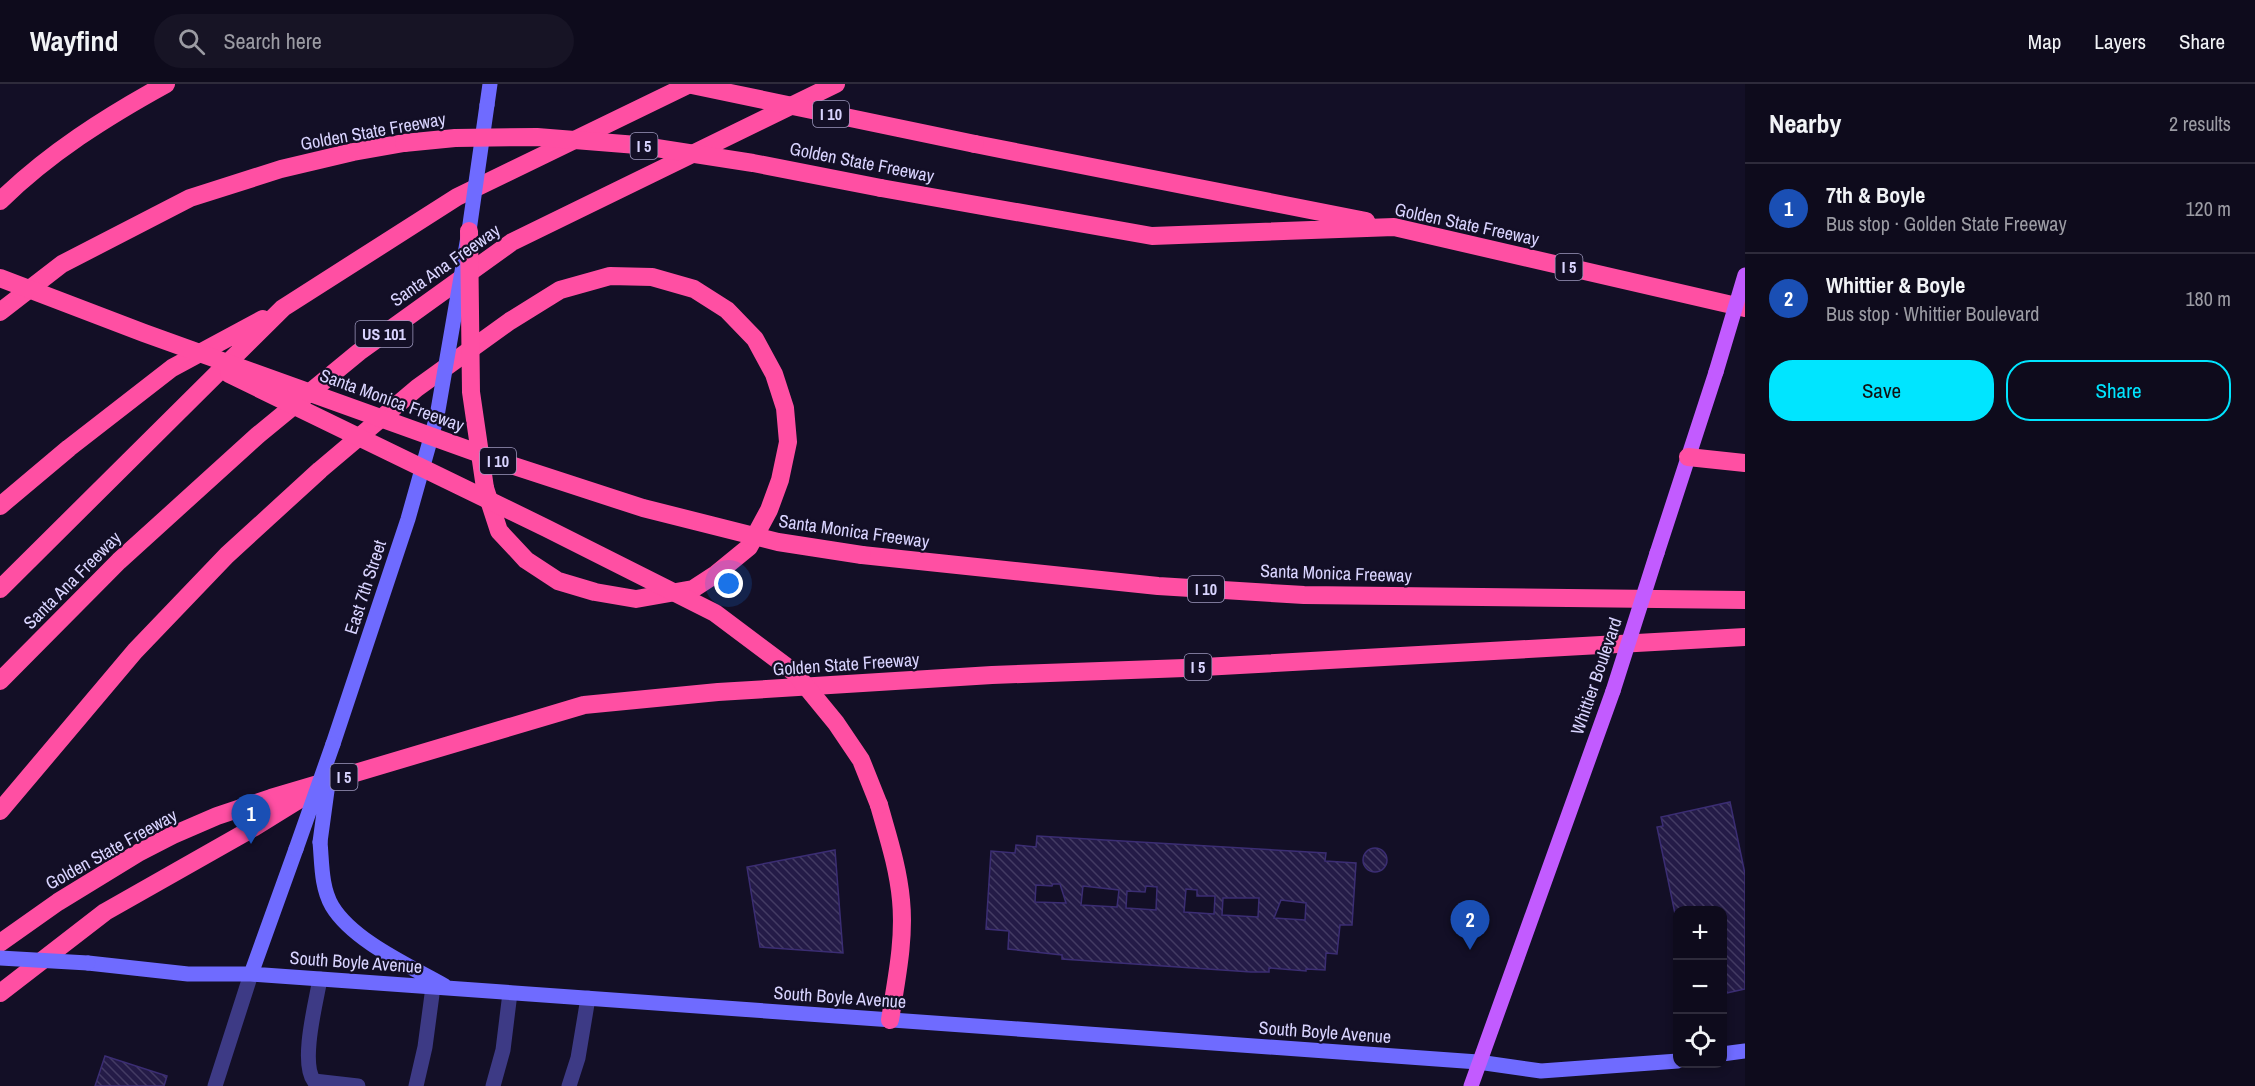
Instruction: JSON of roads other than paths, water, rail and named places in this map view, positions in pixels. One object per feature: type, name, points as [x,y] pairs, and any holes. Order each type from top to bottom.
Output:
[{"type":"highway","points":[[0,201],[24,178],[73,140],[114,113],[166,84]]},
{"type":"highway","points":[[0,506],[69,448],[172,368],[283,308],[457,197],[688,84]]},
{"type":"highway","name":"I 10","points":[[688,84],[975,144],[1394,227]]},
{"type":"highway","name":"Santa Ana Freeway","points":[[0,681],[119,561],[258,435],[359,352],[512,242],[836,84]]},
{"type":"highway","name":"Golden State Freeway","points":[[0,312],[62,264],[190,198],[281,169],[404,143],[455,138],[537,137],[637,146],[753,163],[1152,236],[1394,227],[1745,308]]},
{"type":"highway","points":[[0,812],[135,651],[227,555],[320,470],[417,388],[510,321],[560,290],[610,276],[652,277],[694,289],[727,310],[755,339],[774,374],[785,408],[788,442],[780,480],[769,510],[749,547],[716,574],[693,589],[636,598],[595,592],[558,581],[526,560],[499,531],[484,488],[471,392],[469,231]]},
{"type":"highway","name":"Santa Monica Freeway","points":[[0,278],[144,333],[511,465],[643,508],[778,542],[861,555],[1158,586],[1304,595],[1745,600]]},
{"type":"highway","points":[[0,589],[283,308]]},
{"type":"highway","points":[[144,333],[546,528],[715,613],[795,673],[836,723],[861,760],[879,805],[894,859],[901,902],[901,947],[890,1020]]},
{"type":"highway","points":[[1688,457],[1745,463]]},
{"type":"highway","name":"Golden State Freeway","points":[[0,943],[78,889],[173,835],[228,813],[584,705],[718,692],[993,675],[1185,668],[1745,637]]},
{"type":"highway","points":[[0,993],[105,912],[253,828],[328,782]]},
{"type":"main road","name":"East 7th Street","points":[[251,974],[333,744],[408,519],[437,416],[469,231],[490,84]]},
{"type":"main road","name":"Whittier Boulevard","points":[[1471,1086],[1613,691],[1745,275]]},
{"type":"main road","points":[[333,744],[320,842],[323,881],[332,905],[368,942],[440,988]]},
{"type":"main road","name":"South Boyle Avenue","points":[[0,958],[88,963],[188,974],[251,974],[1478,1062],[1541,1071],[1673,1061]]},
{"type":"main road","points":[[1727,1053],[1745,1051]]},
{"type":"street","name":"East 7th Street","points":[[215,1086],[251,974]]},
{"type":"street","points":[[320,979],[311,1036],[309,1075],[314,1081],[358,1086]]},
{"type":"street","points":[[416,1086],[440,988]]},
{"type":"street","points":[[493,1086],[503,1050],[510,993]]},
{"type":"street","points":[[569,1086],[578,1058],[588,998]]},
{"type":"place","name":"7th & Boyle","points":[[251,844]]},
{"type":"place","name":"Whittier & Boyle","points":[[1470,950]]}]
